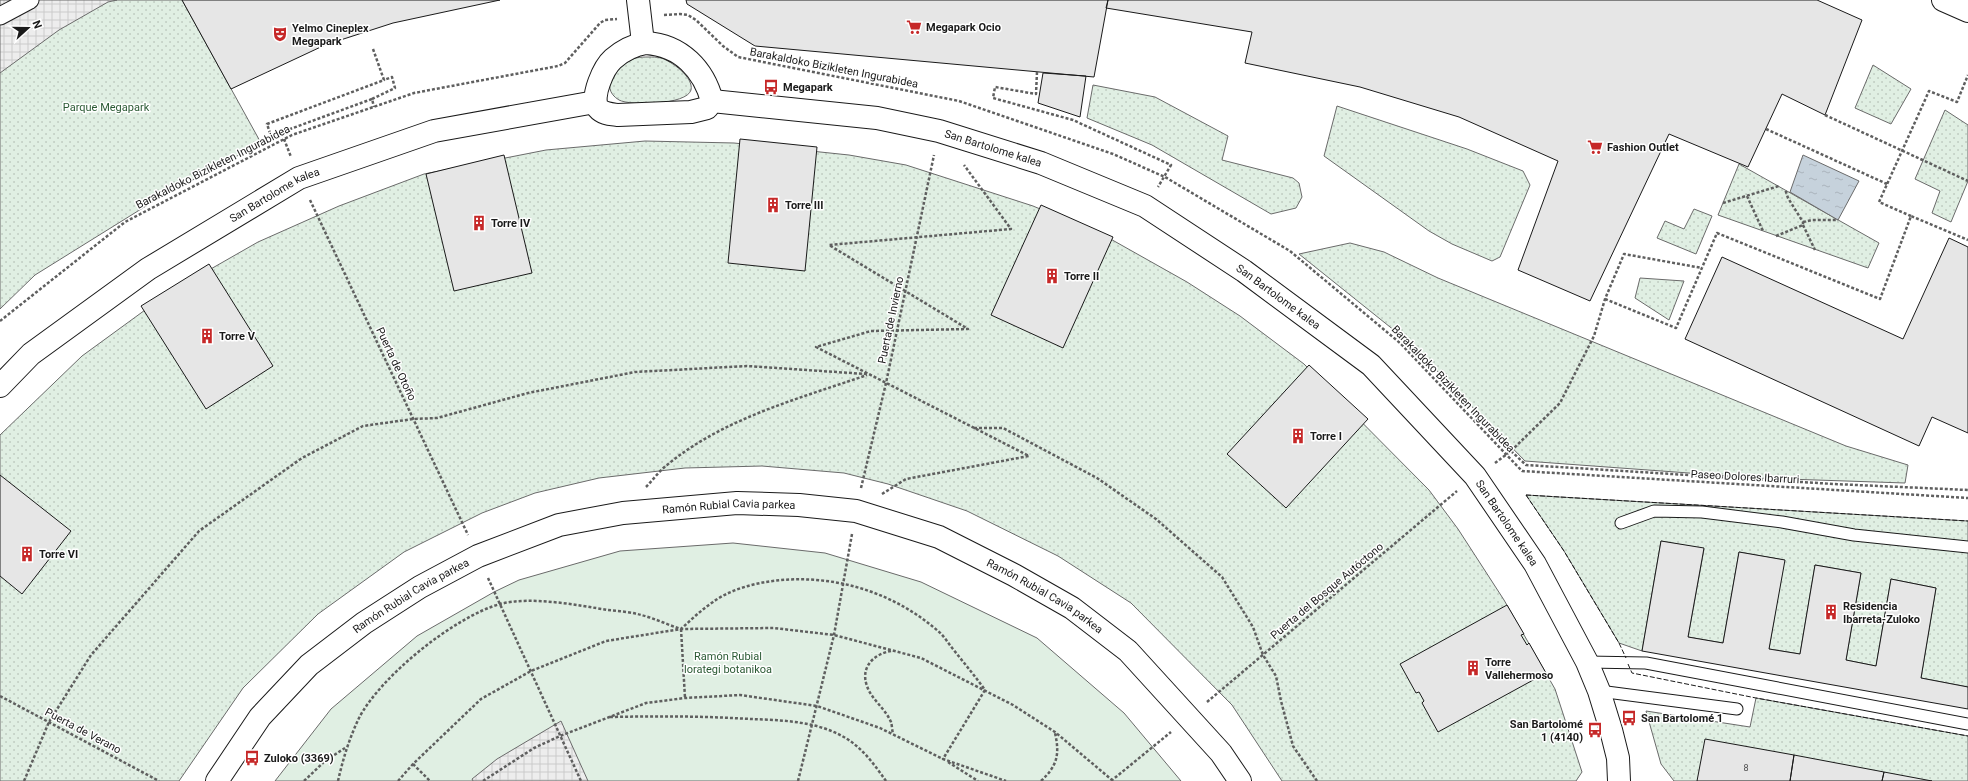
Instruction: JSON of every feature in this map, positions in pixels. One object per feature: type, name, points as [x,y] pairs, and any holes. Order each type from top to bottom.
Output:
[{"type":"street","points":[[0,16],[30,0]]},
{"type":"street","points":[[1943,0],[1968,11]]},
{"type":"street","points":[[639,9],[643,43]]},
{"type":"street","points":[[643,43],[660,44],[672,49],[693,63],[707,85],[712,101],[703,110],[691,112],[618,115],[602,111],[595,102],[599,82],[605,68],[622,52],[643,43]]},
{"type":"street","name":"San Bartolome kalea","points":[[712,101],[877,118],[939,130],[1040,163],[1145,206],[1244,271],[1371,365],[1475,476],[1535,564],[1587,662],[1599,691],[1616,751],[1619,781]]},
{"type":"street","name":"San Bartolome kalea","points":[[0,386],[31,354],[148,269],[299,178],[434,131],[595,102]]},
{"type":"street","name":"Ramón Rubial Cavia parkea","points":[[218,781],[260,717],[309,665],[364,623],[420,587],[478,556],[559,525],[623,513],[737,503],[799,505],[856,512],[939,537],[1014,574],[1072,608],[1128,651],[1221,753],[1240,781]]},
{"type":"lane","points":[[1621,524],[1654,511],[1702,512],[1774,520],[1854,535],[1968,547]]},
{"type":"lane","points":[[1587,662],[1646,663],[1968,724]]},
{"type":"lane","points":[[1599,691],[1737,709]]},
{"type":"path","name":"Barakaldoko Bizikleten Ingurabidea","points":[[0,321],[125,222],[292,135],[414,93],[558,66],[565,63],[600,22],[639,9],[688,15],[696,20],[723,46],[738,57],[959,101],[1113,154],[1165,177],[1290,251],[1400,343],[1522,471]]},
{"type":"path","points":[[373,49],[384,80]]},
{"type":"path","points":[[1038,72],[1036,94],[995,87],[993,98],[1073,120],[1171,165],[1165,177],[1145,206]]},
{"type":"path","points":[[1968,75],[1957,102],[1929,91],[1879,202],[1968,240]]},
{"type":"path","points":[[392,77],[395,88],[372,99],[271,136],[267,124],[392,77]]},
{"type":"path","points":[[372,99],[374,107]]},
{"type":"path","points":[[1825,115],[1968,181]]},
{"type":"path","points":[[1766,129],[1887,184]]},
{"type":"path","name":"Puerta de Invierno","points":[[798,781],[834,635],[856,512],[886,383],[939,130]]},
{"type":"path","points":[[856,512],[906,479],[1029,456],[816,347],[871,331],[968,329],[829,245],[1011,229],[961,161]]},
{"type":"path","name":"Puerta de Otoño","points":[[299,178],[478,556],[581,781]]},
{"type":"path","points":[[1723,203],[1779,186]]},
{"type":"path","points":[[1785,189],[1788,198],[1803,223],[1815,250]]},
{"type":"path","points":[[1747,196],[1763,231]]},
{"type":"path","points":[[1605,299],[1676,328],[1717,233],[1880,299],[1911,216]]},
{"type":"path","points":[[1776,236],[1812,220],[1838,220]]},
{"type":"path","name":"Puerta del Bosque Autóctono","points":[[1112,781],[1264,655],[1475,476],[1511,452],[1560,403],[1594,336],[1605,299],[1624,254],[1702,268]]},
{"type":"path","points":[[24,781],[50,722],[91,655],[199,531],[302,458],[363,426],[413,419],[437,418],[528,393],[635,372],[747,366],[869,374]]},
{"type":"path","points":[[623,513],[666,465],[703,440],[742,419],[869,374]]},
{"type":"path","points":[[974,428],[1003,428],[1097,478],[1156,520],[1222,577],[1253,627],[1264,655],[1276,676],[1293,746],[1317,781]]},
{"type":"path","points":[[1511,452],[1526,465],[1834,484],[1968,490]]},
{"type":"path","name":"Paseo Dolores Ibarruri","points":[[1522,471],[1968,498]]},
{"type":"path","points":[[681,629],[714,601],[748,586],[783,579],[816,579],[843,583],[873,593],[917,614],[940,632],[985,690]]},
{"type":"path","points":[[338,781],[346,747],[360,717],[391,676],[429,643],[467,619],[500,604],[526,601],[574,604],[640,614],[681,629]]},
{"type":"path","points":[[398,781],[413,764],[481,699],[531,671],[606,641],[681,629],[774,628],[834,635],[921,658],[1013,705],[1055,732],[1112,781]]},
{"type":"path","points":[[681,629],[685,698]]},
{"type":"path","points":[[893,651],[881,653],[871,659],[864,676],[867,687],[891,722],[893,734]]},
{"type":"path","points":[[943,759],[985,690]]},
{"type":"path","points":[[483,781],[534,748],[560,736],[646,703],[685,698],[740,695],[817,706],[893,734],[943,759],[978,781]]},
{"type":"path","name":"Puerta de Verano","points":[[0,696],[159,781]]},
{"type":"path","points":[[608,717],[699,716],[768,720],[812,725],[842,736],[869,757],[886,781]]},
{"type":"path","points":[[1041,781],[1053,768],[1056,761],[1057,752],[1055,732]]},
{"type":"path","points":[[304,781],[325,761],[346,747]]},
{"type":"path","points":[[943,759],[1006,781]]},
{"type":"path","points":[[413,764],[430,781]]},
{"type":"green space","name":"Parque Megapark","points":[[0,0],[182,0],[261,143],[154,201],[35,275],[0,309]]},
{"type":"green space","points":[[649,57],[665,60],[681,70],[691,85],[691,90],[687,95],[680,99],[658,103],[634,103],[619,100],[613,95],[610,89],[610,82],[617,70],[629,61],[636,58]]},
{"type":"green space","points":[[1873,65],[1911,89],[1891,124],[1855,108]]},
{"type":"green space","points":[[1093,85],[1155,97],[1228,136],[1222,160],[1293,178],[1299,183],[1302,197],[1296,208],[1271,214],[1152,145],[1087,118]]},
{"type":"green space","points":[[1337,106],[1467,149],[1523,171],[1530,185],[1500,257],[1492,261],[1452,244],[1429,231],[1324,156]]},
{"type":"green space","points":[[1945,110],[1968,125],[1968,181],[1951,222],[1932,213],[1940,191],[1915,179]]},
{"type":"green space","points":[[645,141],[734,143],[849,155],[906,165],[1033,206],[1107,237],[1187,282],[1240,316],[1304,364],[1429,490],[1458,529],[1504,600],[1555,689],[1582,772],[1576,781],[1282,781],[1232,705],[1131,603],[1058,556],[967,511],[888,484],[844,473],[762,466],[685,468],[599,478],[535,493],[482,513],[404,552],[318,614],[243,688],[179,781],[0,781],[0,435],[82,356],[167,294],[258,242],[339,206],[424,174],[546,150]]},
{"type":"green space","points":[[1739,164],[1879,243],[1868,268],[1718,215]]},
{"type":"green space","points":[[1694,209],[1712,216],[1696,254],[1657,238],[1665,221],[1684,229]]},
{"type":"green space","points":[[1350,243],[1384,252],[1438,278],[1846,446],[1908,465],[1905,483],[1757,478],[1525,461],[1410,343],[1299,254]]},
{"type":"green space","points":[[1640,278],[1684,281],[1669,320],[1635,298]]},
{"type":"green space","points":[[1526,495],[1968,521],[1968,687],[1921,678],[1936,588],[1891,579],[1876,666],[1846,660],[1861,573],[1815,565],[1800,654],[1769,649],[1784,560],[1739,552],[1723,643],[1688,637],[1704,549],[1661,541],[1642,651],[1619,643],[1564,551]]},
{"type":"green space","name":"Ramón Rubial lorategi botanikoa","points":[[733,543],[825,553],[921,582],[1037,638],[1124,713],[1181,781],[275,781],[331,709],[417,636],[494,592],[519,580],[620,551]]},
{"type":"green space","points":[[1756,698],[1968,736],[1968,781],[1674,781],[1661,764],[1646,711],[1750,727]]},
{"type":"shaded area","points":[[0,0],[117,0],[108,2],[59,30],[0,73]]},
{"type":"shaded area","points":[[561,721],[588,781],[473,781],[472,779],[497,759]]},
{"type":"water","points":[[1803,155],[1859,181],[1838,220],[1790,192]]},
{"type":"building","name":"Yelmo Cineplex Megapark","points":[[182,0],[500,0],[393,23],[325,45],[231,89]]},
{"type":"building","name":"Megapark Ocio","points":[[686,0],[1108,0],[1094,77],[755,46],[687,4]]},
{"type":"building","name":"Fashion Outlet","points":[[1108,0],[1817,0],[1862,20],[1825,115],[1782,94],[1748,167],[1669,134],[1590,301],[1518,270],[1558,161],[1459,117],[1360,87],[1245,63],[1252,32],[1106,8]]},
{"type":"building","points":[[1043,73],[1086,76],[1080,117],[1038,103]]},
{"type":"building","name":"Torre III","points":[[740,139],[817,147],[805,271],[728,263]]},
{"type":"building","name":"Torre IV","points":[[504,155],[532,273],[454,291],[426,174]]},
{"type":"building","name":"Torre II","points":[[1041,205],[1113,237],[1063,348],[991,315]]},
{"type":"building","points":[[1949,238],[1968,247],[1968,433],[1932,417],[1919,446],[1685,339],[1722,257],[1903,339]]},
{"type":"building","name":"Torre V","points":[[209,264],[273,366],[206,409],[141,306]]},
{"type":"building","name":"Torre I","points":[[1309,365],[1368,419],[1286,508],[1227,454]]},
{"type":"building","name":"Torre VI","points":[[0,475],[71,531],[22,594],[0,576]]},
{"type":"building","name":"Residencia Ibarreta-Zuloko","points":[[1661,541],[1704,548],[1688,637],[1723,643],[1739,552],[1785,560],[1769,649],[1800,654],[1815,565],[1861,573],[1846,660],[1876,666],[1891,579],[1936,588],[1921,678],[1968,687],[1968,709],[1642,651]]},
{"type":"building","name":"Torre Vallehermoso","points":[[1507,605],[1524,634],[1521,635],[1527,645],[1529,643],[1546,673],[1438,732],[1422,703],[1424,701],[1419,692],[1416,693],[1400,664]]},
{"type":"building","points":[[1705,739],[1794,755],[1790,781],[1697,781]]},
{"type":"building","points":[[1794,755],[1884,772],[1882,781],[1790,781]]},
{"type":"building","points":[[1884,772],[1932,781],[1882,781]]},
{"type":"fence","points":[[1526,495],[1564,551],[1619,643],[1626,658]]},
{"type":"fence","points":[[1526,495],[1968,521]]},
{"type":"fence","points":[[1628,664],[1632,673],[1756,698],[1968,736]]},
{"type":"place","name":"Megapark Ocio","points":[[914,27]]},
{"type":"place","name":"Yelmo Cineplex Megapark","points":[[280,34]]},
{"type":"place","name":"Megapark","points":[[771,87]]},
{"type":"place","name":"Fashion Outlet","points":[[1595,147]]},
{"type":"place","name":"Torre III","points":[[773,205]]},
{"type":"place","name":"Torre IV","points":[[479,223]]},
{"type":"place","name":"Torre II","points":[[1052,276]]},
{"type":"place","name":"Torre V","points":[[207,336]]},
{"type":"place","name":"Torre I","points":[[1298,436]]},
{"type":"place","name":"Torre VI","points":[[27,554]]},
{"type":"place","name":"Residencia Ibarreta-Zuloko","points":[[1831,612]]},
{"type":"place","name":"Torre Vallehermoso","points":[[1473,668]]},
{"type":"place","name":"San Bartolomé 1","points":[[1629,718]]},
{"type":"place","name":"San Bartolomé 1 (4140)","points":[[1595,730]]},
{"type":"place","name":"Zuloko (3369)","points":[[252,758]]}]
